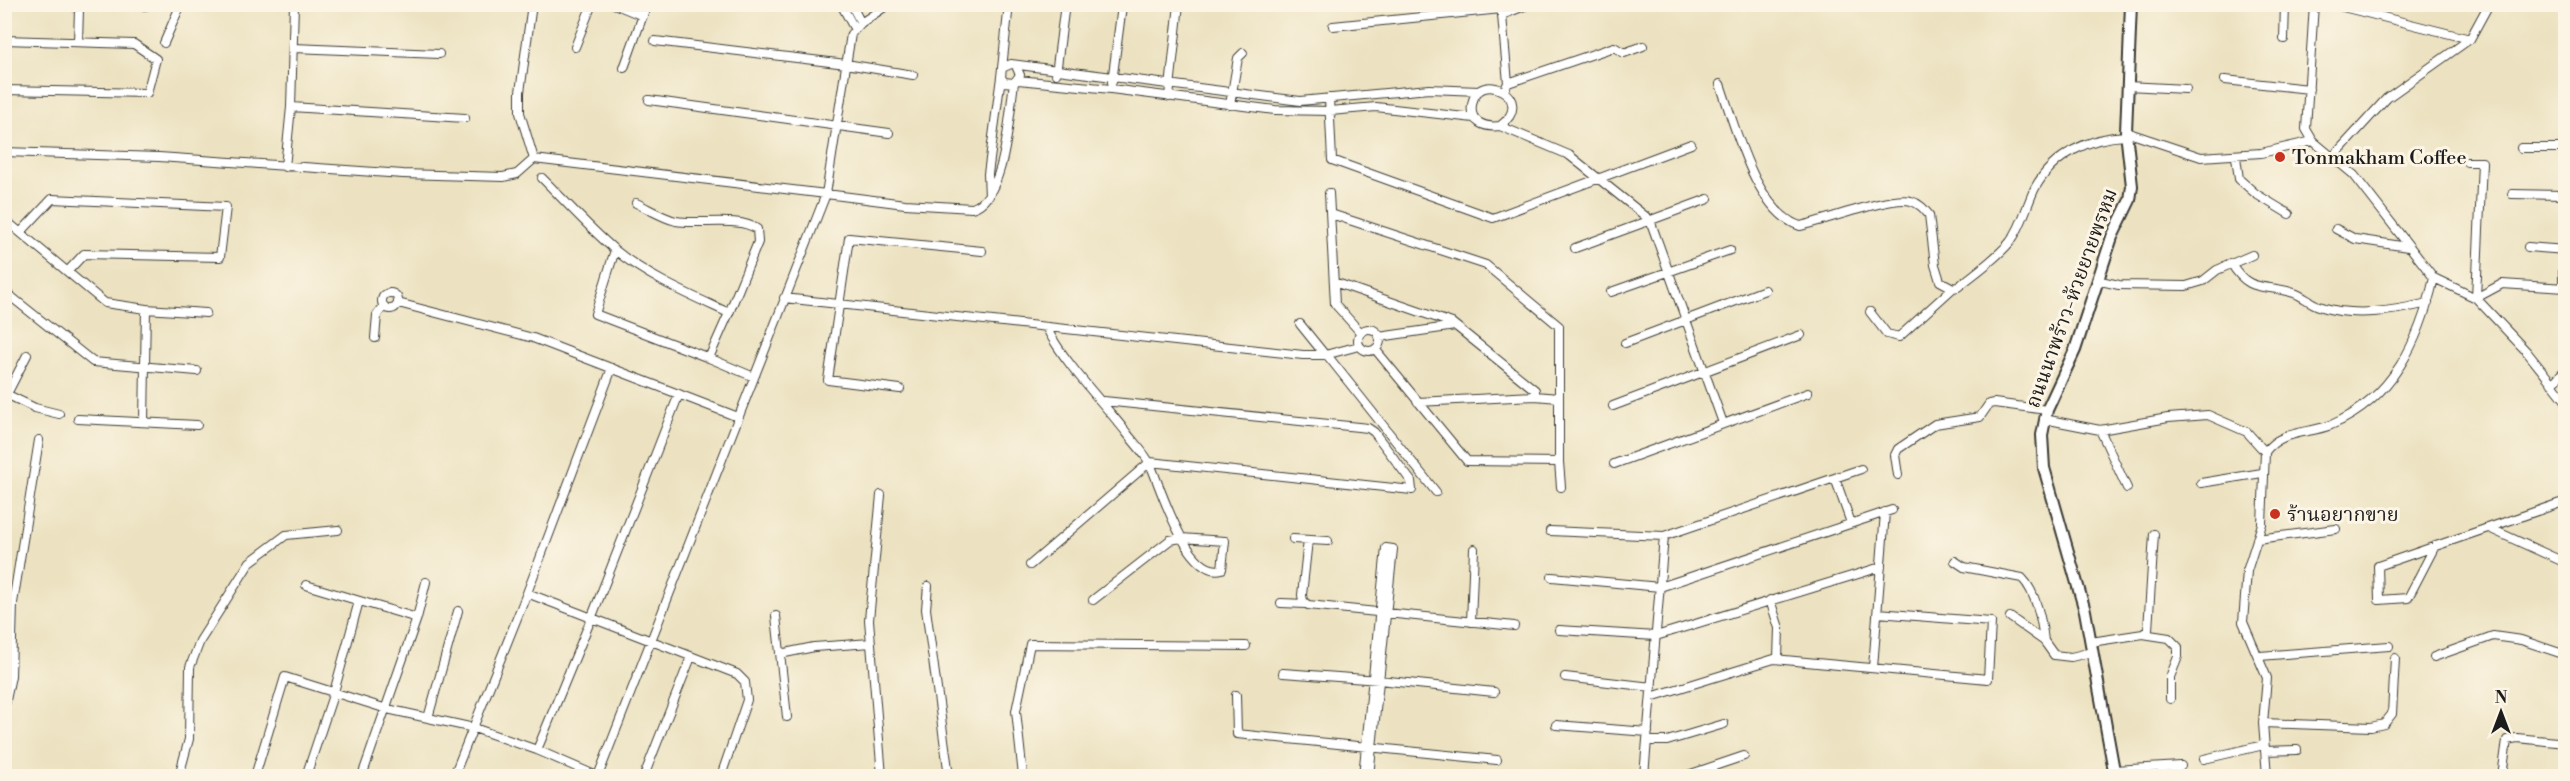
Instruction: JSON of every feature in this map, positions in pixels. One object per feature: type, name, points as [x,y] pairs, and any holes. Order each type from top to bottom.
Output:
[{"type":"street","points":[[72,4],[79,9],[78,42]]},
{"type":"street","points":[[164,43],[181,4]]},
{"type":"street","points":[[285,167],[291,107],[294,4]]},
{"type":"street","points":[[532,4],[520,113],[534,159]]},
{"type":"street","points":[[575,46],[592,4]]},
{"type":"street","points":[[614,4],[643,16]]},
{"type":"street","points":[[624,68],[647,4]]},
{"type":"street","points":[[841,4],[858,26]]},
{"type":"street","points":[[255,777],[285,677],[387,709],[474,728],[537,750],[597,777],[653,641],[826,194],[846,64],[858,26],[851,4]]},
{"type":"street","points":[[858,26],[889,4]]},
{"type":"street","points":[[989,198],[988,174],[1009,4]]},
{"type":"street","points":[[1055,83],[1065,4]]},
{"type":"street","points":[[1169,97],[1179,4]]},
{"type":"street","points":[[1333,27],[1529,4]]},
{"type":"street","name":"ถนนนาพร้าว-ห้วยยายพรหม","points":[[2114,773],[2085,611],[2044,468],[2042,452],[2046,414],[2075,350],[2096,280],[2112,237],[2130,200],[2131,170],[2126,134],[2131,4]]},
{"type":"street","points":[[2284,39],[2285,4]]},
{"type":"street","points":[[2470,39],[2339,6],[2316,4],[2306,129],[2313,141],[2354,175],[2434,278],[2476,298],[2527,352],[2565,401]]},
{"type":"street","points":[[2333,157],[2387,98],[2470,39],[2490,4]]},
{"type":"street","points":[[1111,89],[1122,6]]},
{"type":"street","points":[[1501,9],[1508,83],[1504,91]]},
{"type":"street","points":[[4,40],[134,45],[156,59],[147,93],[4,90]]},
{"type":"street","points":[[655,41],[846,64],[913,75]]},
{"type":"street","points":[[1508,83],[1614,46],[1624,53],[1643,46]]},
{"type":"street","points":[[294,48],[440,54]]},
{"type":"street","points":[[1230,105],[1238,58],[1243,53]]},
{"type":"street","points":[[1002,68],[1011,64],[1300,101],[1429,89],[1479,91],[1489,87],[1504,91],[1512,102],[1512,112],[1508,120],[1500,126]]},
{"type":"street","points":[[4,152],[159,157],[285,167],[503,177],[517,174],[534,159],[905,204],[972,208],[982,205],[989,198],[999,175],[1016,82],[1020,75],[1016,66]]},
{"type":"street","points":[[1001,78],[1004,82],[1055,83],[1275,110],[1330,111],[1376,107],[1474,118]]},
{"type":"street","points":[[2225,80],[2309,89]]},
{"type":"street","points":[[1720,84],[1753,175],[1774,207],[1792,223],[1800,226],[1867,207],[1905,200],[1913,201],[1929,215],[1935,265],[1940,281],[1953,288]]},
{"type":"street","points":[[2127,86],[2186,89]]},
{"type":"street","points":[[1479,91],[1473,99],[1471,109],[1474,118],[1481,125],[1500,126],[1569,155],[1650,220],[1723,423]]},
{"type":"street","points":[[1329,98],[1332,160],[1493,218],[1691,144]]},
{"type":"street","points":[[649,100],[889,133]]},
{"type":"street","points":[[291,107],[465,118]]},
{"type":"street","points":[[1870,312],[1887,334],[1899,337],[1953,288],[1958,287],[2009,244],[2021,226],[2035,188],[2050,168],[2091,140],[2126,134],[2201,157],[2236,157],[2313,141]]},
{"type":"street","points":[[2521,148],[2565,148]]},
{"type":"street","points":[[2236,157],[2239,179],[2256,194],[2289,214]]},
{"type":"street","points":[[2467,162],[2482,162],[2476,298]]},
{"type":"street","points":[[542,178],[615,250],[681,291],[729,313]]},
{"type":"street","points":[[1329,193],[1335,304],[1360,333],[1359,346]]},
{"type":"street","points":[[2512,194],[2565,195]]},
{"type":"street","points":[[21,232],[52,199],[226,207],[219,257],[84,254],[68,272]]},
{"type":"street","points":[[1575,248],[1708,199]]},
{"type":"street","points":[[636,203],[675,220],[734,224],[752,226],[757,229],[758,242],[709,358]]},
{"type":"street","points":[[1331,214],[1486,265],[1559,326],[1561,487]]},
{"type":"street","points":[[4,219],[105,303],[146,309],[206,313]]},
{"type":"street","points":[[2336,229],[2355,239],[2408,247]]},
{"type":"street","points":[[900,389],[828,380],[849,238],[982,251]]},
{"type":"street","points":[[2528,247],[2565,250]]},
{"type":"street","points":[[615,250],[595,314],[754,377]]},
{"type":"street","points":[[1611,292],[1730,250]]},
{"type":"street","points":[[2096,280],[2119,285],[2186,286],[2203,281],[2217,270],[2252,255]]},
{"type":"street","points":[[2476,298],[2502,284],[2564,288],[2564,260]]},
{"type":"street","points":[[2231,263],[2242,279],[2250,285],[2295,294],[2318,306],[2351,313],[2405,308],[2428,303]]},
{"type":"street","points":[[2267,777],[2263,723],[2267,678],[2260,656],[2243,622],[2247,571],[2262,524],[2262,473],[2265,452],[2270,445],[2287,435],[2331,425],[2367,404],[2387,386],[2403,364],[2428,303],[2434,278]]},
{"type":"street","points":[[1334,282],[1456,326],[1535,390],[1535,396]]},
{"type":"street","points":[[1625,343],[1765,290]]},
{"type":"street","points":[[4,291],[93,362],[197,371]]},
{"type":"street","points":[[375,338],[377,315],[384,306],[383,298],[389,294],[396,296],[398,303],[394,309],[384,306]]},
{"type":"street","points":[[784,298],[1303,355],[1326,355],[1359,346]]},
{"type":"street","points":[[398,303],[533,338],[738,417]]},
{"type":"street","points":[[144,422],[146,309]]},
{"type":"street","points":[[1300,324],[1436,492]]},
{"type":"street","points":[[1379,337],[1456,326]]},
{"type":"street","points":[[1046,327],[1058,349],[1104,401],[1150,462],[1181,538],[1195,558],[1214,569],[1222,569],[1225,541],[1181,538],[1170,540],[1094,600]]},
{"type":"street","points":[[1360,333],[1373,330],[1379,337]]},
{"type":"street","points":[[1613,406],[1801,335]]},
{"type":"street","points":[[1375,349],[1379,337]]},
{"type":"street","points":[[1359,346],[1366,351],[1375,349]]},
{"type":"street","points":[[1375,349],[1467,461],[1559,462]]},
{"type":"street","points":[[27,355],[6,394],[35,408],[59,414]]},
{"type":"street","points":[[455,774],[528,593],[612,368]]},
{"type":"street","points":[[2552,384],[2565,369]]},
{"type":"street","points":[[1614,464],[1808,393]]},
{"type":"street","points":[[537,750],[679,394]]},
{"type":"street","points":[[1418,402],[1535,396],[1559,398]]},
{"type":"street","points":[[1030,565],[1150,462],[1412,490],[1411,481],[1374,432],[1368,428],[1104,401]]},
{"type":"street","points":[[1898,476],[1895,455],[1898,449],[1935,424],[1949,420],[1980,417],[1989,404],[1994,403],[2046,414],[2100,430],[2168,418],[2208,415],[2247,432],[2265,452]]},
{"type":"street","points":[[78,418],[197,425]]},
{"type":"street","points":[[2100,430],[2127,488]]},
{"type":"street","points":[[4,710],[10,676],[13,603],[39,440]]},
{"type":"street","points":[[1550,531],[1664,536],[1861,469]]},
{"type":"street","points":[[2201,483],[2262,473]]},
{"type":"street","points":[[1835,477],[1851,523]]},
{"type":"street","points":[[881,495],[869,620],[882,777]]},
{"type":"street","points":[[2434,546],[2408,598],[2379,600],[2378,566],[2434,546],[2489,528],[2565,501]]},
{"type":"street","points":[[1552,578],[1660,587],[1888,511],[1873,668]]},
{"type":"street","points":[[2489,528],[2565,563]]},
{"type":"street","points":[[2257,539],[2336,529]]},
{"type":"street","points":[[178,777],[189,739],[190,667],[200,641],[250,562],[286,535],[338,530]]},
{"type":"street","points":[[2143,634],[2149,626],[2154,534]]},
{"type":"street","points":[[1644,777],[1664,536]]},
{"type":"street","points":[[1293,539],[1328,541]]},
{"type":"street","points":[[1308,540],[1302,595],[1303,601],[1308,604]]},
{"type":"street","points":[[1369,777],[1369,746],[1386,548],[1393,549],[1382,613]]},
{"type":"street","points":[[1471,622],[1474,549]]},
{"type":"street","points":[[1954,561],[1964,567],[2022,578],[2028,584],[2032,595],[2043,628],[2044,641]]},
{"type":"street","points":[[1559,630],[1656,636],[1881,567]]},
{"type":"street","points":[[362,777],[417,618],[426,582]]},
{"type":"street","points":[[306,585],[417,618]]},
{"type":"street","points":[[928,586],[926,609],[949,777]]},
{"type":"street","points":[[528,593],[737,674],[745,682],[747,700],[721,777]]},
{"type":"street","points":[[2565,598],[2565,621]]},
{"type":"street","points":[[1770,600],[1779,628],[1778,659]]},
{"type":"street","points":[[306,777],[334,692],[359,601]]},
{"type":"street","points":[[1281,603],[1514,626]]},
{"type":"street","points":[[428,718],[458,611]]},
{"type":"street","points":[[1651,697],[1778,659],[1988,678],[1991,622],[1878,612]]},
{"type":"street","points":[[776,616],[787,717]]},
{"type":"street","points":[[2010,617],[2044,641],[2054,655],[2062,658],[2091,647],[2143,634],[2169,638],[2178,647],[2178,657],[2170,677],[2170,699]]},
{"type":"street","points":[[2434,657],[2493,636],[2521,640],[2565,656]]},
{"type":"street","points":[[780,654],[814,647],[871,643]]},
{"type":"street","points":[[1023,777],[1016,711],[1030,644],[1246,646]]},
{"type":"street","points":[[2260,656],[2389,646]]},
{"type":"street","points":[[644,777],[691,657]]},
{"type":"street","points":[[2263,723],[2371,727],[2384,724],[2392,714],[2396,658]]},
{"type":"street","points":[[1283,673],[1375,679],[1494,692]]},
{"type":"street","points":[[1565,677],[1652,687]]},
{"type":"street","points":[[1236,695],[1237,734],[1497,760]]},
{"type":"street","points":[[1556,725],[1647,736],[1667,741],[1724,724]]},
{"type":"street","points":[[2502,777],[2507,740],[2517,738],[2565,743]]},
{"type":"street","points":[[1363,777],[1369,746]]},
{"type":"street","points":[[2204,759],[2264,748],[2297,750]]},
{"type":"street","points":[[1685,777],[1744,756]]},
{"type":"street","points":[[2114,773],[2181,766]]},
{"type":"street","points":[[1709,768],[1712,777]]},
{"type":"place","name":"Tonmakham Coffee","points":[[2280,157]]},
{"type":"place","name":"ร้านอยากขาย","points":[[2275,514]]}]
